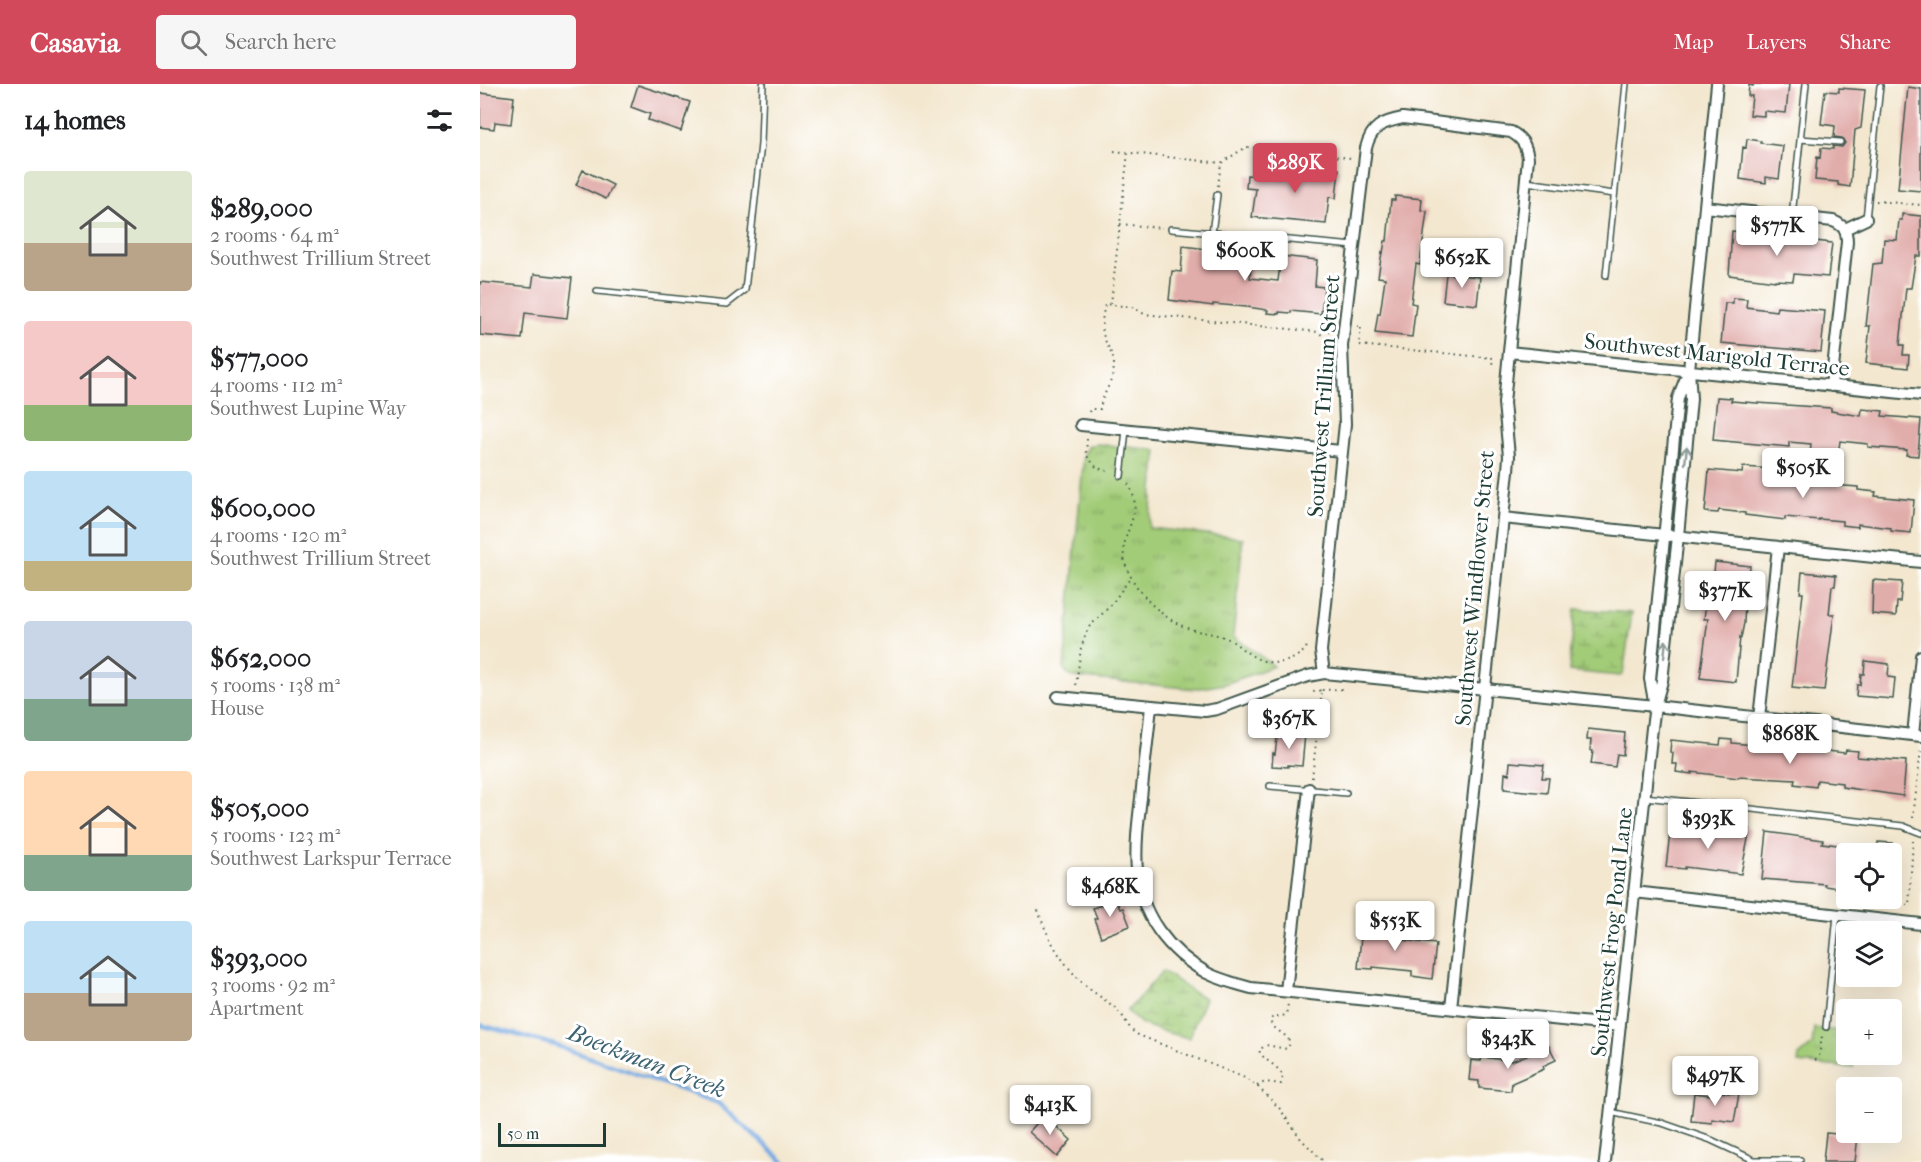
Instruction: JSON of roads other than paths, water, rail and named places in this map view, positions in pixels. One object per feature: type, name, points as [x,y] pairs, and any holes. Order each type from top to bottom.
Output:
[{"type":"street","name":"Southwest Frog Pond Lane","points":[[1605,1162],[1655,706],[1662,681],[1678,536],[1691,399],[1689,370],[1717,84]]},
{"type":"street","name":"Southwest Windflower Street","points":[[1378,126],[1390,120],[1403,118],[1501,129],[1521,137],[1528,158],[1504,403],[1509,456],[1451,1008]]},
{"type":"street","name":"Southwest Trillium Street","points":[[1324,673],[1321,651],[1345,424],[1342,346],[1365,160],[1369,136],[1378,126]]},
{"type":"street","points":[[1705,207],[1833,221],[1845,229],[1847,242],[1832,386]]},
{"type":"street","points":[[1845,229],[1866,219]]},
{"type":"street","name":"Southwest Marigold Terrace","points":[[1509,352],[1921,395]]},
{"type":"street","name":"Southwest Frog Pond Lane","points":[[1655,706],[1650,679],[1664,535],[1678,398],[1689,370]]},
{"type":"street","points":[[1084,425],[1341,451]]},
{"type":"street","points":[[1503,518],[1921,562]]},
{"type":"street","points":[[1759,718],[1778,547]]},
{"type":"street","points":[[1058,697],[1205,711],[1324,673],[1655,706],[1917,736],[1921,656]]},
{"type":"street","points":[[1151,706],[1136,844],[1137,873],[1142,900],[1152,922],[1169,944],[1186,960],[1207,973],[1251,988],[1620,1026]]},
{"type":"street","points":[[1286,991],[1310,789]]},
{"type":"street","points":[[1634,892],[1921,924]]},
{"type":"lane","points":[[597,291],[727,304],[745,290],[761,144],[763,84]]},
{"type":"lane","points":[[1606,274],[1626,84]]},
{"type":"lane","points":[[1792,216],[1806,84]]},
{"type":"lane","points":[[1866,219],[1880,86]]},
{"type":"lane","points":[[1800,139],[1840,142]]},
{"type":"lane","points":[[1526,182],[1614,194]]},
{"type":"lane","points":[[1212,233],[1217,195]]},
{"type":"lane","points":[[1171,229],[1354,246]]},
{"type":"lane","points":[[1121,476],[1126,430]]},
{"type":"lane","points":[[1270,786],[1346,793]]},
{"type":"lane","points":[[1645,797],[1903,826],[1921,833]]},
{"type":"lane","points":[[1826,1027],[1838,915]]},
{"type":"lane","points":[[1611,1112],[1662,1123],[1711,1140],[1754,1160],[1800,1160]]},
{"type":"waterway","name":"Boeckman Creek","points":[[480,1025],[552,1044],[718,1103],[784,1162]]}]
